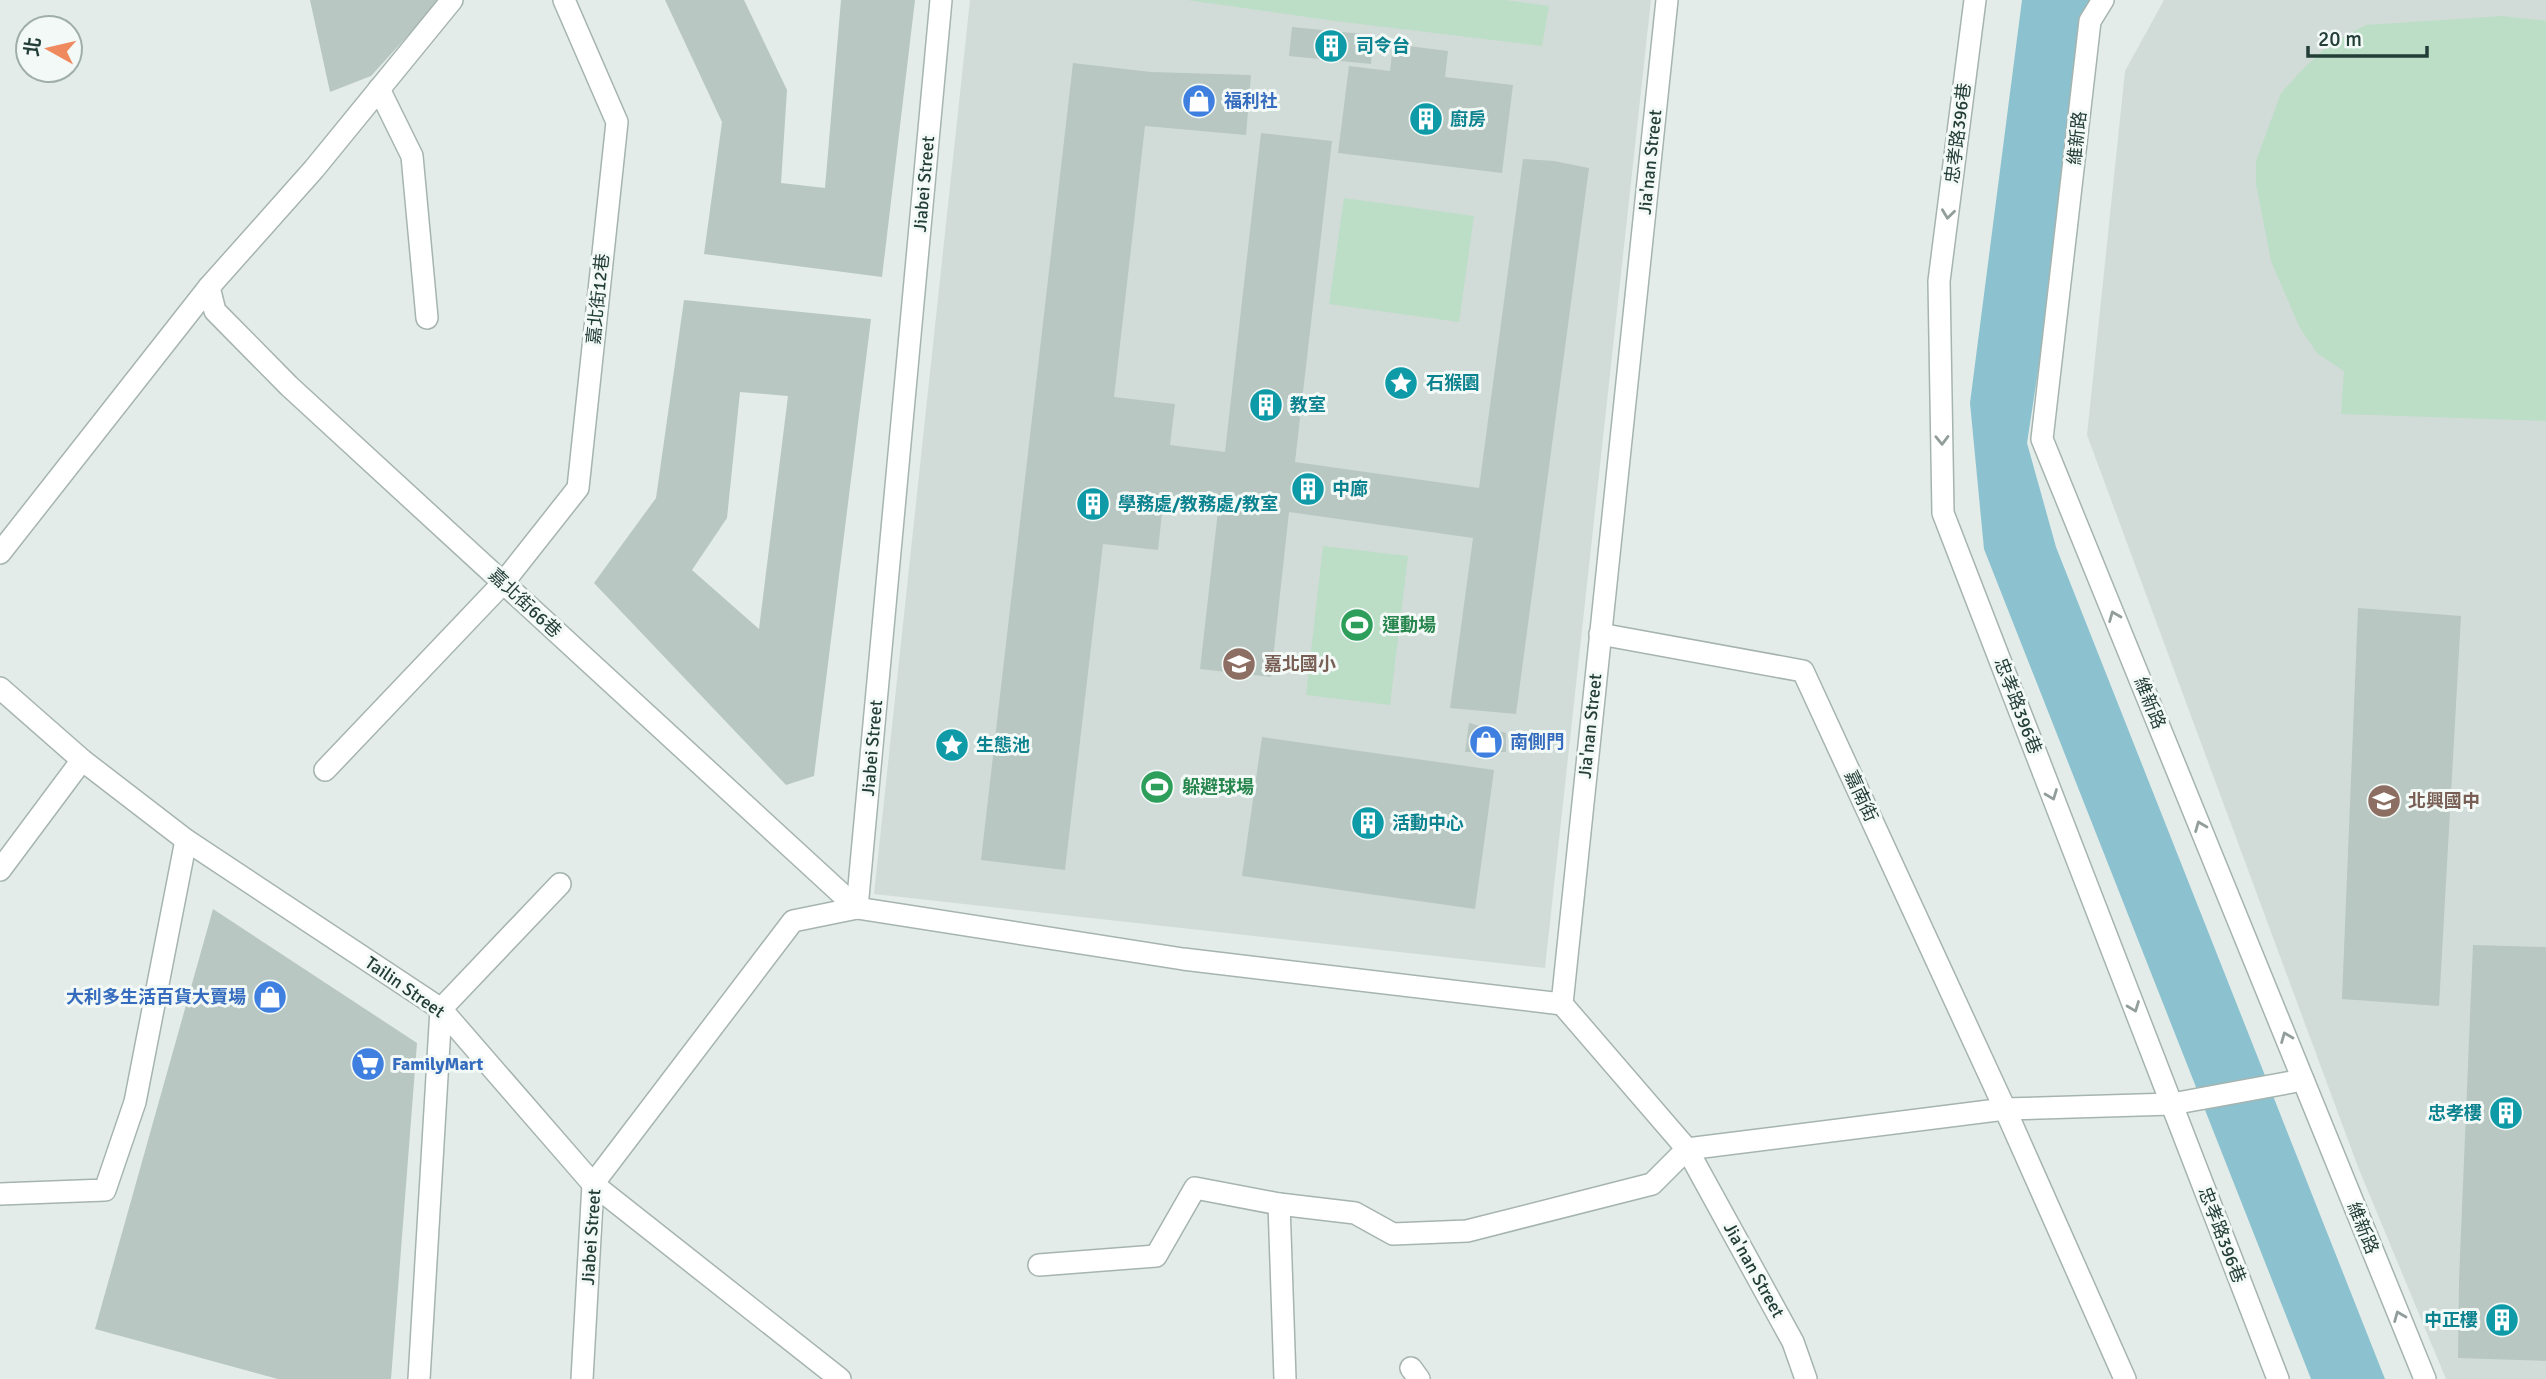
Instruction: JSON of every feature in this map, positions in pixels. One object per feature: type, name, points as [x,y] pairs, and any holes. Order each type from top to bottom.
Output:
[{"type":"street","points":[[0,554],[209,287],[314,169],[452,0]]},
{"type":"street","name":"嘉北街12巷","points":[[326,770],[503,583],[578,488],[617,122],[564,0]]},
{"type":"street","name":"Jiabei Street","points":[[583,1379],[593,1184],[793,921],[857,908],[941,0]]},
{"type":"street","name":"Jia'nan Street","points":[[1667,0],[1562,1004],[1687,1149],[1793,1342],[1807,1379]]},
{"type":"street","name":"忠孝路396巷","points":[[1975,0],[1939,281],[1944,513],[2278,1379]]},
{"type":"street","name":"維新路","points":[[2103,0],[2090,21],[2042,439],[2425,1379]]},
{"type":"street","points":[[379,89],[412,156],[427,318]]},
{"type":"street","name":"嘉北街66巷","points":[[209,287],[215,311],[280,376],[857,908]]},
{"type":"street","name":"嘉南街","points":[[1600,634],[1804,671],[2005,1109]]},
{"type":"street","name":"Tailin Street","points":[[0,688],[82,760],[186,840],[441,1009],[593,1184],[840,1379]]},
{"type":"street","points":[[0,870],[82,760]]},
{"type":"street","points":[[0,1194],[105,1189],[135,1102],[186,840]]},
{"type":"street","points":[[419,1379],[441,1009],[560,884]]},
{"type":"street","points":[[857,908],[1183,959],[1562,1004]]},
{"type":"street","points":[[1039,1265],[1156,1256],[1195,1188],[1279,1205],[1355,1213],[1393,1234],[1467,1231],[1652,1184],[1687,1149],[2005,1109],[2172,1104],[2303,1080]]},
{"type":"street","points":[[2005,1109],[2125,1379]]},
{"type":"street","points":[[1279,1205],[1285,1379]]},
{"type":"shaded area","name":"嘉北國小","points":[[970,0],[1651,0],[1545,968],[874,894]]},
{"type":"shaded area","name":"北興國中","points":[[2164,0],[2546,0],[2546,1379],[2446,1379],[2358,1167],[2087,435],[2125,71]]},
{"type":"green space","points":[[1187,0],[1505,0],[1549,6],[1542,46]]},
{"type":"green space","points":[[2502,16],[2546,21],[2546,421],[2341,414],[2344,371],[2317,353],[2300,328],[2271,261],[2256,184],[2256,161],[2281,93],[2330,44],[2366,25]]},
{"type":"green space","points":[[1344,198],[1474,216],[1459,322],[1329,304]]},
{"type":"green space","name":"運動場","points":[[1323,546],[1408,556],[1390,705],[1306,695]]},
{"type":"water","points":[[2022,0],[2095,0],[2027,443],[2056,547],[2385,1379],[2311,1379],[1984,549],[1970,403]]},
{"type":"building","points":[[310,0],[440,0],[371,76],[330,92]]},
{"type":"building","points":[[665,0],[744,0],[787,90],[781,183],[825,188],[841,0],[915,0],[882,277],[704,254],[722,122]]},
{"type":"building","name":"司令台","points":[[1292,27],[1373,35],[1371,64],[1289,56]]},
{"type":"building","name":"廚房","points":[[1393,44],[1448,51],[1445,77],[1513,85],[1502,173],[1338,153],[1349,66],[1390,71]]},
{"type":"building","points":[[1073,63],[1151,72],[1251,75],[1246,135],[1145,126],[1114,397],[1175,404],[1170,445],[1225,452],[1261,133],[1332,141],[1295,462],[1479,488],[1523,159],[1554,161],[1589,168],[1516,714],[1450,708],[1473,538],[1289,512],[1271,677],[1200,669],[1219,502],[1164,495],[1158,550],[1103,544],[1065,870],[981,860]]},
{"type":"building","points":[[684,300],[871,319],[814,776],[786,785],[594,583],[656,498]],"holes":[[[740,392],[788,396],[759,629],[692,570],[727,518]]]},
{"type":"building","points":[[2358,608],[2461,616],[2439,1006],[2342,999]]},
{"type":"building","name":"南側門","points":[[1469,723],[1506,733],[1506,752],[1465,752]]},
{"type":"building","name":"活動中心","points":[[1262,737],[1494,770],[1475,909],[1242,876]]},
{"type":"building","points":[[213,909],[417,1043],[391,1379],[278,1379],[95,1329]]},
{"type":"building","name":"忠孝樓","points":[[2473,945],[2546,947],[2546,1361],[2458,1358]]},
{"type":"place","name":"司令台","points":[[1331,46]]},
{"type":"place","name":"福利社","points":[[1199,101]]},
{"type":"place","name":"廚房","points":[[1426,119]]},
{"type":"place","name":"石猴園","points":[[1401,383]]},
{"type":"place","name":"教室","points":[[1266,405]]},
{"type":"place","name":"中廊","points":[[1308,489]]},
{"type":"place","name":"學務處/教務處/教室","points":[[1093,504]]},
{"type":"place","name":"運動場","points":[[1357,625]]},
{"type":"place","name":"嘉北國小","points":[[1239,664]]},
{"type":"place","name":"南側門","points":[[1486,742]]},
{"type":"place","name":"生態池","points":[[952,745]]},
{"type":"place","name":"躲避球場","points":[[1157,787]]},
{"type":"place","name":"北興國中","points":[[2384,801]]},
{"type":"place","name":"活動中心","points":[[1368,823]]},
{"type":"place","name":"大利多生活百貨大賣場","points":[[270,997]]},
{"type":"place","name":"FamilyMart","points":[[368,1064]]},
{"type":"place","name":"忠孝樓","points":[[2506,1113]]},
{"type":"place","name":"中正樓","points":[[2502,1320]]}]
